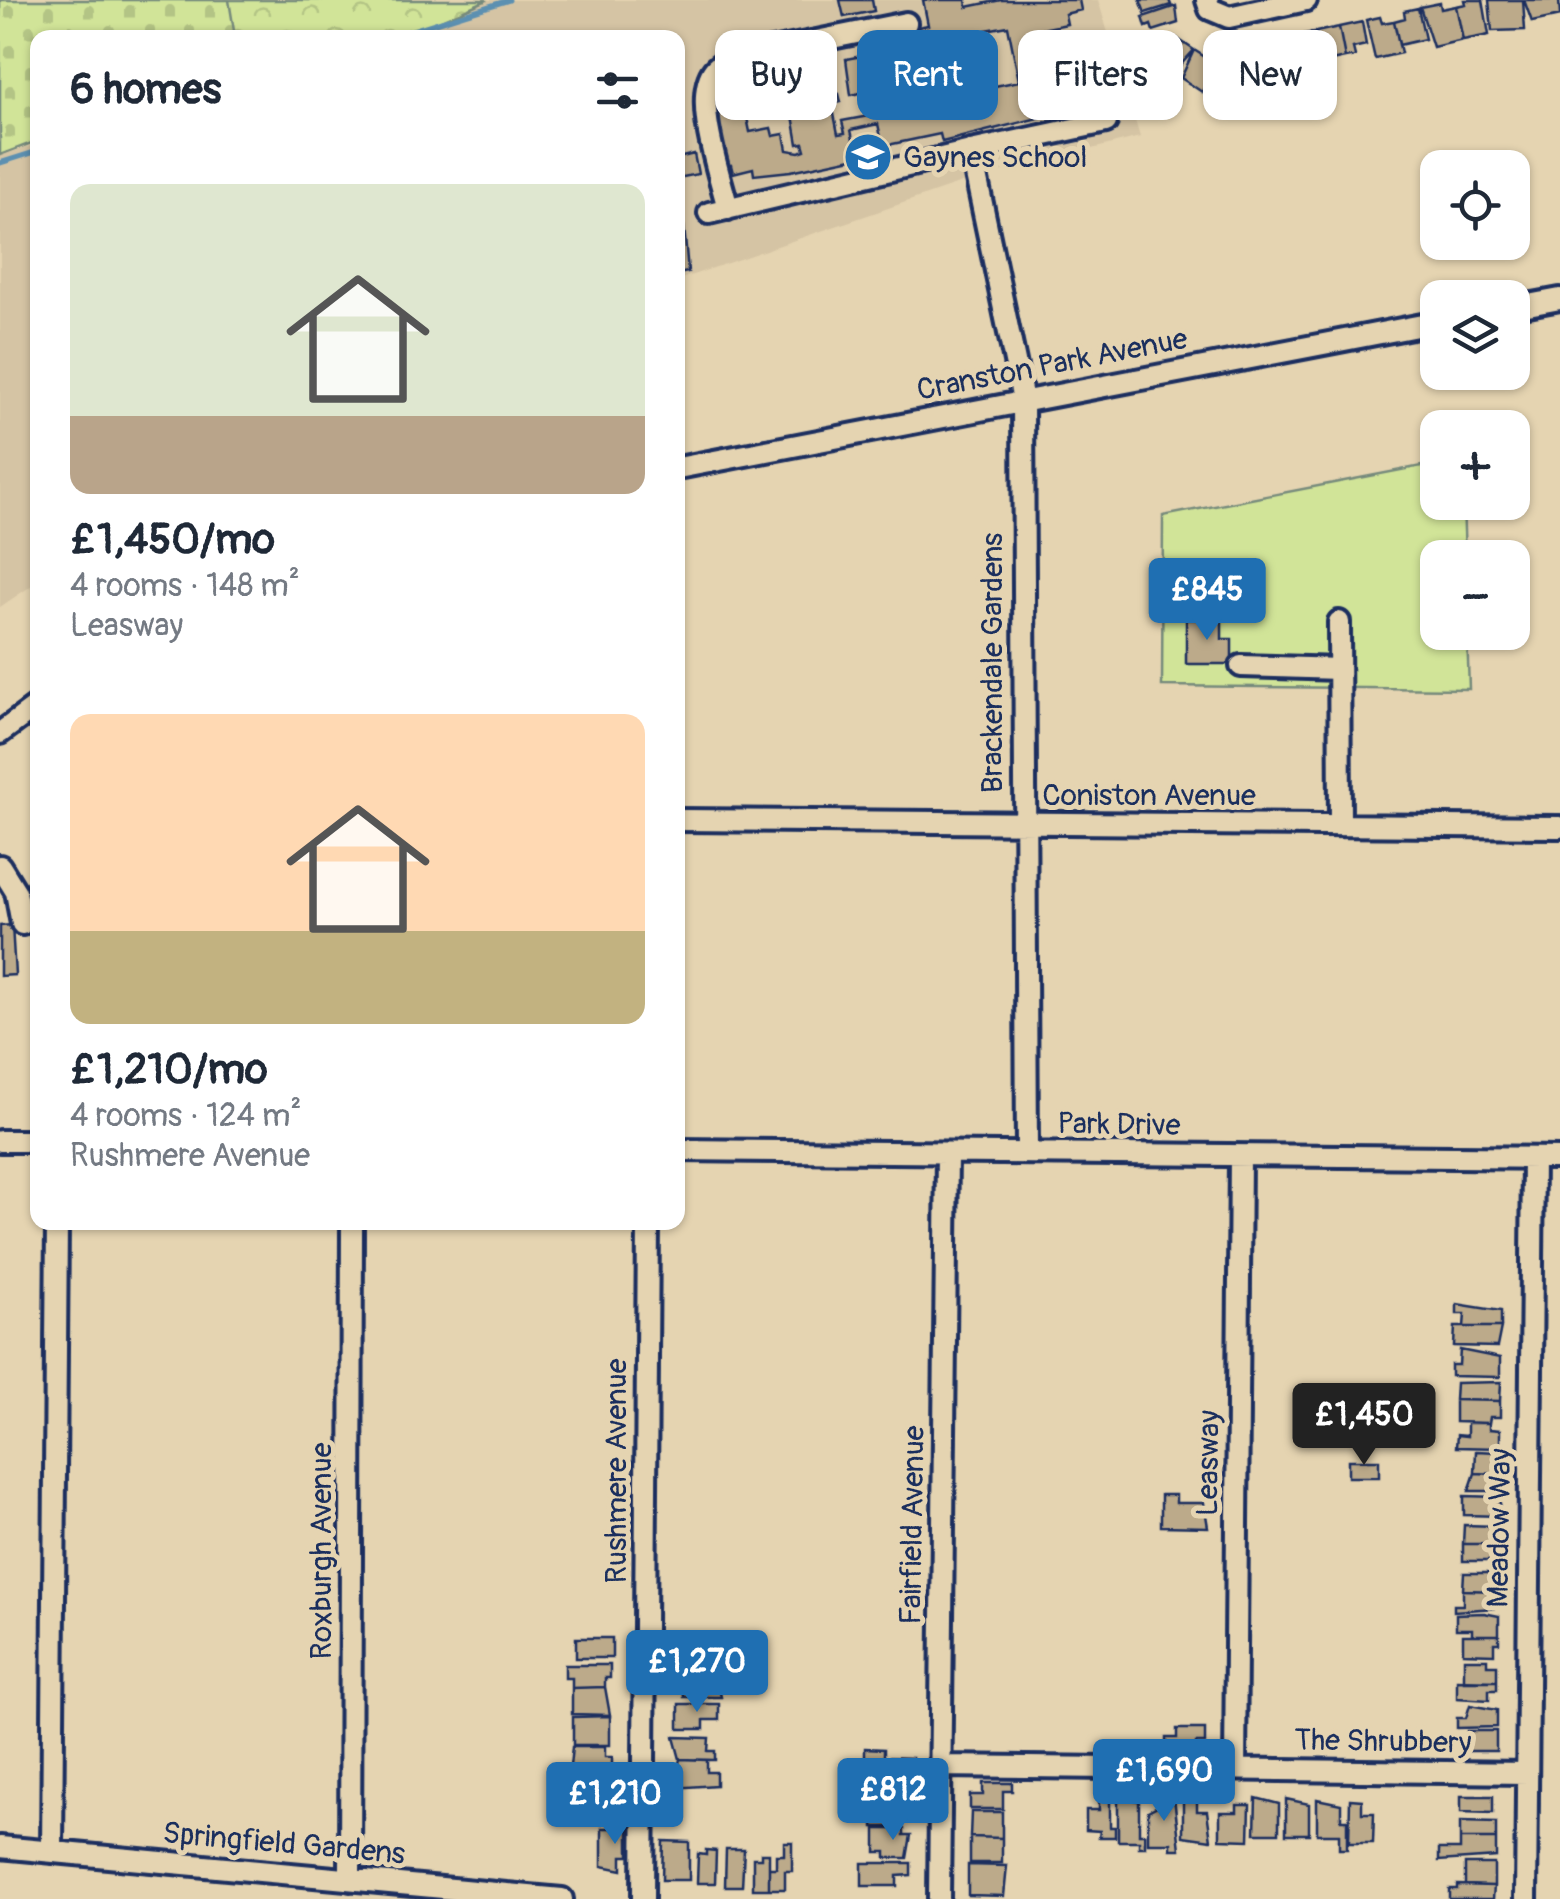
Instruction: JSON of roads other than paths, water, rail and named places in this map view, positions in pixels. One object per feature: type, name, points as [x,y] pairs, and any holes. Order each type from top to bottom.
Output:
[{"type":"street","points":[[1208,4],[1229,17],[1306,0]]},
{"type":"street","points":[[906,23],[742,56],[712,72],[704,95],[718,211],[1106,122]]},
{"type":"street","name":"Brackendale Gardens","points":[[971,151],[1022,400],[1027,1153]]},
{"type":"street","points":[[1530,305],[1560,299]]},
{"type":"street","name":"Cranston Park Avenue","points":[[685,467],[1420,325]]},
{"type":"street","points":[[1338,622],[1340,825]]},
{"type":"street","points":[[1241,666],[1339,668]]},
{"type":"street","points":[[0,733],[30,711]]},
{"type":"street","name":"Coniston Avenue","points":[[685,820],[1560,827]]},
{"type":"street","points":[[0,866],[16,892],[22,924]]},
{"type":"street","points":[[0,1141],[30,1141]]},
{"type":"street","name":"Park Drive","points":[[685,1150],[1560,1158]]},
{"type":"street","name":"Fairfield Avenue","points":[[940,1899],[947,1153]]},
{"type":"street","name":"Leasway","points":[[1235,1770],[1240,1156]]},
{"type":"street","name":"Meadow Way","points":[[1526,1899],[1533,1158]]},
{"type":"street","points":[[52,1852],[57,1230]]},
{"type":"street","name":"Roxburgh Avenue","points":[[350,1880],[352,1230]]},
{"type":"street","name":"Rushmere Avenue","points":[[642,1899],[648,1230]]},
{"type":"street","name":"The Shrubbery","points":[[939,1766],[1526,1773]]},
{"type":"street","name":"Springfield Gardens","points":[[0,1847],[562,1899]]},
{"type":"waterway","points":[[413,30],[509,0]]},
{"type":"waterway","points":[[0,163],[30,154]]},
{"type":"place","name":"Gaynes School","points":[[868,157]]}]
